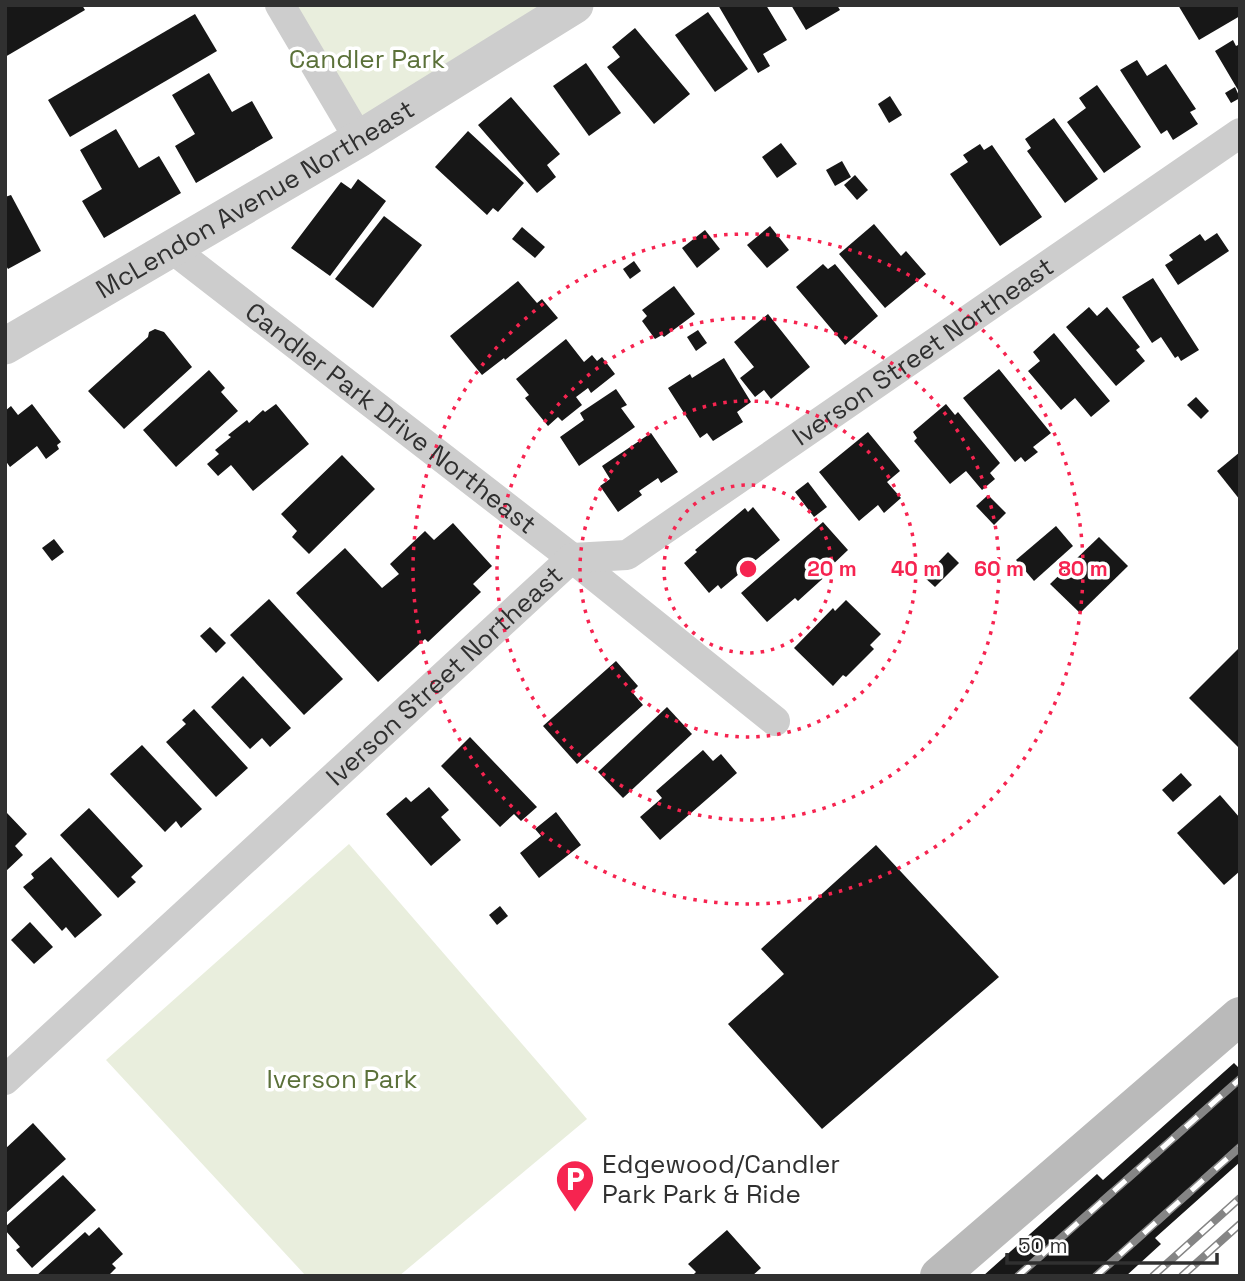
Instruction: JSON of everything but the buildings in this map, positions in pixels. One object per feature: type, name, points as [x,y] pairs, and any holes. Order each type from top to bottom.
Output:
[{"type":"main road","points":[[939,1276],[1240,1016]]},
{"type":"street","points":[[279,5],[359,139]]},
{"type":"street","name":"McLendon Avenue Northeast","points":[[5,346],[359,139],[575,5]]},
{"type":"street","name":"Iverson Street Northeast","points":[[5,1080],[572,558],[627,555],[1240,133]]},
{"type":"street","name":"Candler Park Drive Northeast","points":[[171,248],[572,558],[775,721]]},
{"type":"green space","name":"Candler Park","points":[[272,5],[565,5],[347,133]]},
{"type":"green space","name":"Iverson Park","points":[[349,844],[587,1119],[399,1276],[306,1276],[106,1060]]},
{"type":"railway","points":[[1018,1276],[1240,1079]]},
{"type":"railway","points":[[1096,1276],[1240,1147]]},
{"type":"railway","points":[[1153,1276],[1240,1198]]},
{"type":"railway","points":[[1182,1276],[1240,1224]]},
{"type":"place","name":"Edgewood/Candler Park Park & Ride","points":[[575,1213]]}]
